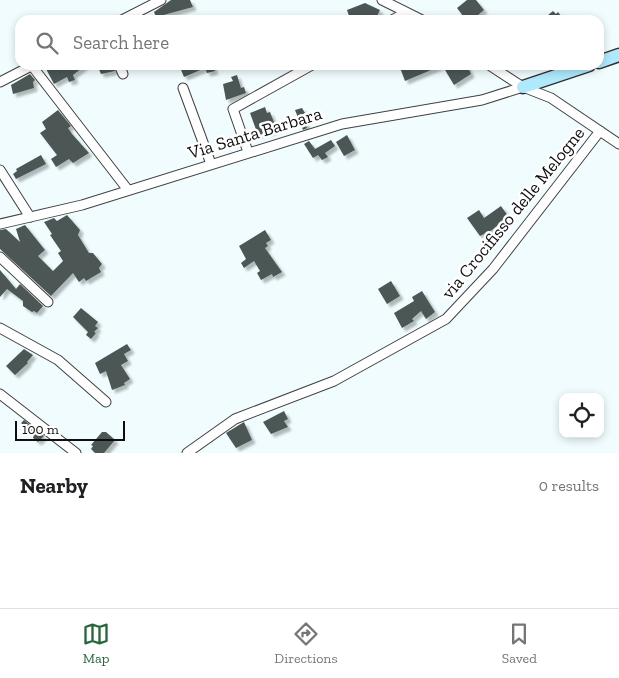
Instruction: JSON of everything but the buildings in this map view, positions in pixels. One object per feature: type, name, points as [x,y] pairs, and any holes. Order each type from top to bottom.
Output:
[{"type":"street","points":[[130,15],[148,3],[161,0]]},
{"type":"street","points":[[382,0],[410,15]]},
{"type":"street","points":[[401,15],[405,13]]},
{"type":"street","points":[[604,60],[619,55]]},
{"type":"street","points":[[0,82],[23,70]]},
{"type":"street","points":[[36,70],[128,190]]},
{"type":"street","points":[[248,152],[233,109],[303,70]]},
{"type":"street","points":[[496,70],[523,88],[551,98],[619,144]]},
{"type":"street","points":[[523,88],[575,70]]},
{"type":"street","points":[[183,88],[211,164]]},
{"type":"street","name":"Via Santa Barbara","points":[[0,224],[82,205],[342,124],[482,100],[523,88]]},
{"type":"street","name":"via Crocifisso delle Melogne","points":[[187,453],[235,419],[334,382],[446,319],[493,269],[600,131]]},
{"type":"street","points":[[0,170],[30,217]]},
{"type":"street","points":[[0,257],[48,302]]},
{"type":"street","points":[[0,328],[58,360],[106,402]]},
{"type":"street","points":[[0,394],[76,453]]}]
